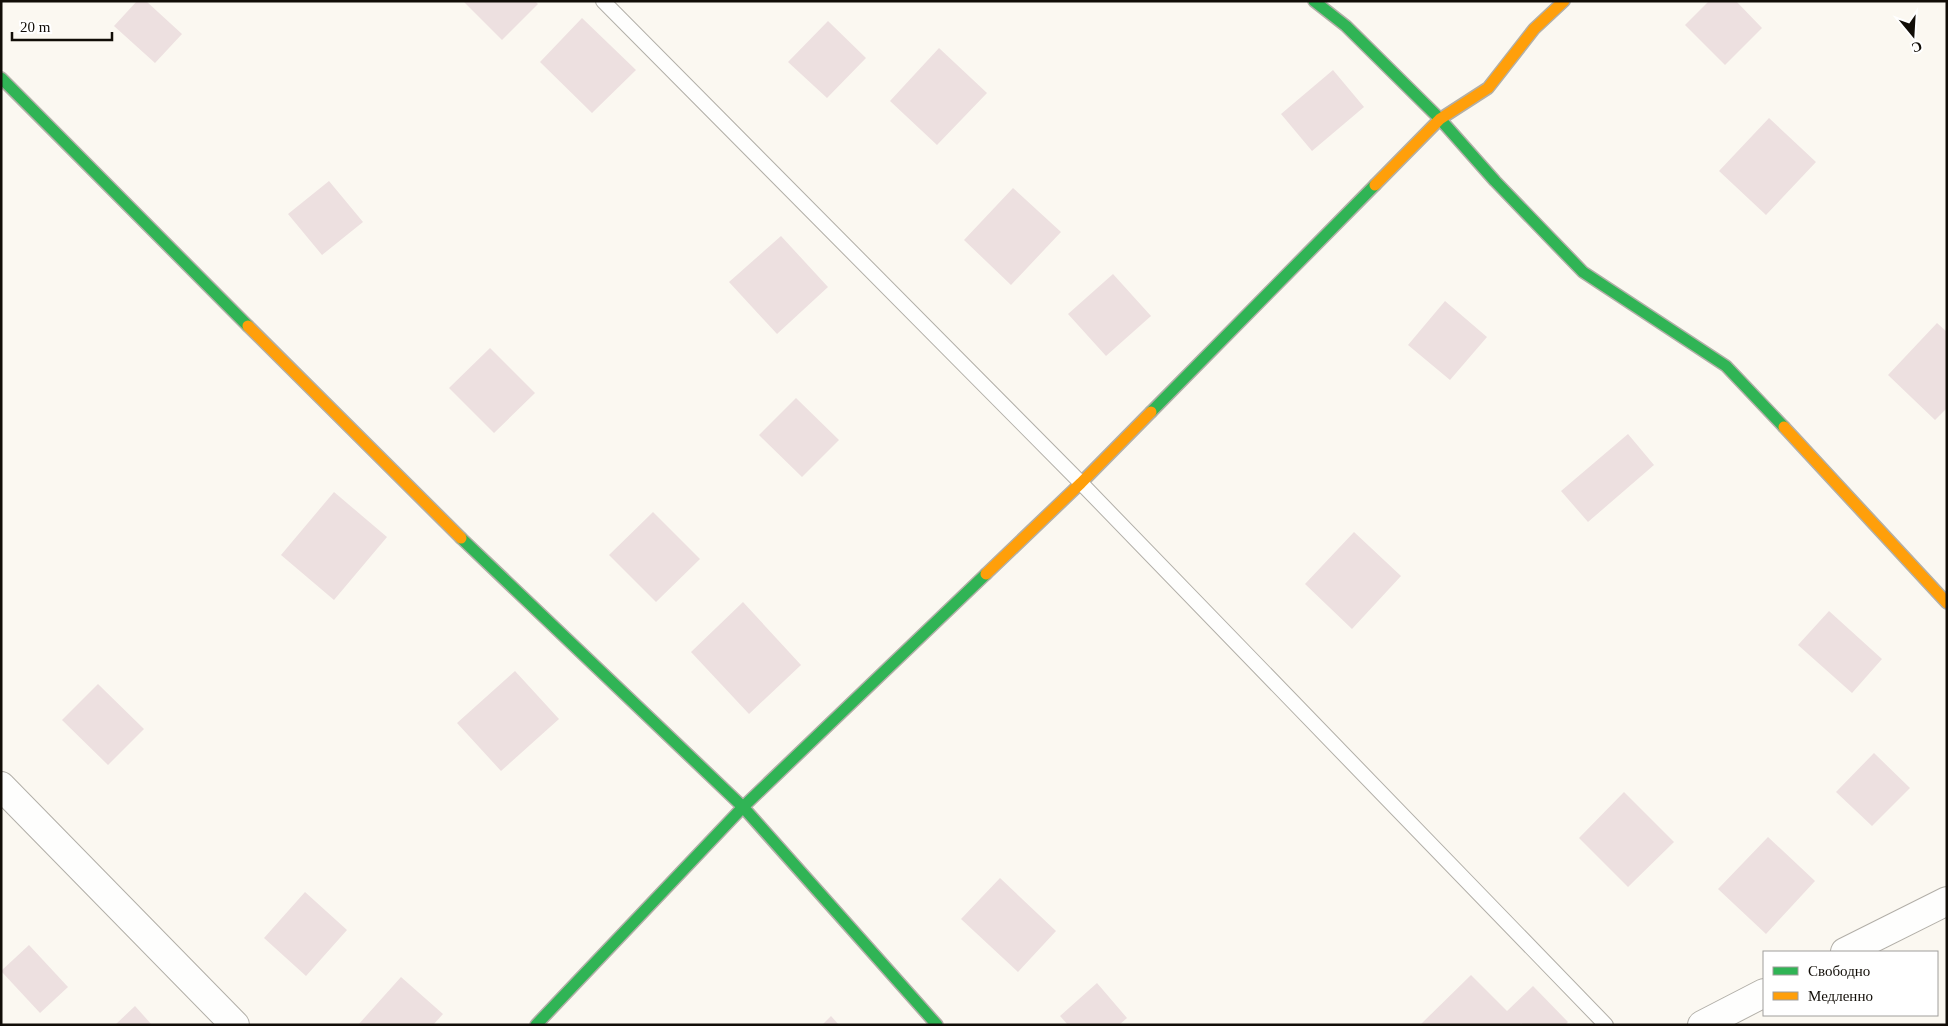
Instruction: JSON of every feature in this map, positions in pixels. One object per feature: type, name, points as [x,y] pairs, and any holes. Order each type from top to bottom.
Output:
[{"type":"street","points":[[1314,1],[1346,26],[1440,119],[1494,182],[1583,272],[1726,366],[1829,474],[1947,603]]},
{"type":"street","points":[[536,1025],[743,807],[1080,483],[1440,119],[1488,88],[1534,29],[1564,1]]},
{"type":"street","points":[[1,78],[418,497],[743,807],[937,1025]]},
{"type":"street","points":[[1,786],[235,1025]]},
{"type":"street","points":[[1847,951],[1947,901]]},
{"type":"street","points":[[1702,1025],[1763,994]]},
{"type":"lane","points":[[604,1],[1080,483],[1606,1025]]},
{"type":"building","points":[[137,1],[146,1],[182,34],[155,63],[114,26]]},
{"type":"building","points":[[463,1],[535,1],[538,4],[502,40]]},
{"type":"building","points":[[1709,1],[1736,1],[1762,28],[1725,65],[1685,25]]},
{"type":"building","points":[[582,18],[636,70],[592,113],[540,62]]},
{"type":"building","points":[[828,21],[866,58],[827,98],[788,62]]},
{"type":"building","points":[[939,48],[987,93],[937,145],[890,101]]},
{"type":"building","points":[[1333,70],[1364,107],[1312,151],[1281,114]]},
{"type":"building","points":[[1769,118],[1816,162],[1766,215],[1719,171]]},
{"type":"building","points":[[329,181],[363,222],[322,255],[288,214]]},
{"type":"building","points":[[1013,188],[1061,232],[1011,285],[964,240]]},
{"type":"building","points":[[781,236],[828,287],[777,334],[729,282]]},
{"type":"building","points":[[1113,274],[1151,316],[1106,356],[1068,314]]},
{"type":"building","points":[[1445,301],[1487,337],[1450,380],[1408,345]]},
{"type":"building","points":[[1937,323],[1947,332],[1947,408],[1935,420],[1888,375]]},
{"type":"building","points":[[490,348],[535,393],[494,433],[449,388]]},
{"type":"building","points":[[796,398],[839,440],[802,477],[759,435]]},
{"type":"building","points":[[1628,434],[1654,465],[1588,522],[1561,491]]},
{"type":"building","points":[[334,492],[387,537],[334,600],[281,555]]},
{"type":"building","points":[[653,512],[700,559],[656,602],[609,555]]},
{"type":"building","points":[[1354,532],[1401,576],[1352,629],[1305,584]]},
{"type":"building","points":[[743,602],[801,665],[749,714],[691,652]]},
{"type":"building","points":[[1829,611],[1882,659],[1852,693],[1798,645]]},
{"type":"building","points":[[515,671],[559,719],[501,771],[457,723]]},
{"type":"building","points":[[98,684],[144,729],[108,765],[62,720]]},
{"type":"building","points":[[1874,753],[1910,788],[1872,826],[1836,792]]},
{"type":"building","points":[[1624,792],[1674,842],[1628,887],[1579,838]]},
{"type":"building","points":[[1768,837],[1815,881],[1766,934],[1718,889]]},
{"type":"building","points":[[1000,878],[1056,931],[1018,972],[961,919]]},
{"type":"building","points":[[305,892],[347,930],[306,976],[264,938]]},
{"type":"building","points":[[29,945],[68,987],[40,1013],[1,971]]},
{"type":"building","points":[[1471,975],[1507,1011],[1533,986],[1568,1022],[1565,1025],[1523,1025],[1521,1023],[1520,1025],[1420,1025]]},
{"type":"building","points":[[401,977],[443,1014],[433,1025],[358,1025]]},
{"type":"building","points":[[1097,983],[1127,1018],[1119,1025],[1068,1025],[1060,1016]]},
{"type":"building","points":[[135,1006],[152,1025],[115,1025]]},
{"type":"building","points":[[831,1016],[839,1025],[822,1025]]},
{"type":"traffic: fast","points":[[1314,1],[1346,26],[1440,119],[1495,181],[1583,272],[1726,366],[1784,427]]},
{"type":"traffic: fast","points":[[1,78],[248,326]]},
{"type":"traffic: fast","points":[[1151,412],[1375,185]]},
{"type":"traffic: fast","points":[[461,538],[743,807],[937,1025]]},
{"type":"traffic: fast","points":[[536,1025],[743,807],[986,574]]},
{"type":"traffic: slow","points":[[1375,185],[1440,119],[1488,88],[1534,29],[1564,1]]},
{"type":"traffic: slow","points":[[248,326],[461,538]]},
{"type":"traffic: slow","points":[[986,574],[1081,483],[1151,412]]},
{"type":"traffic: slow","points":[[1784,427],[1947,603]]}]
